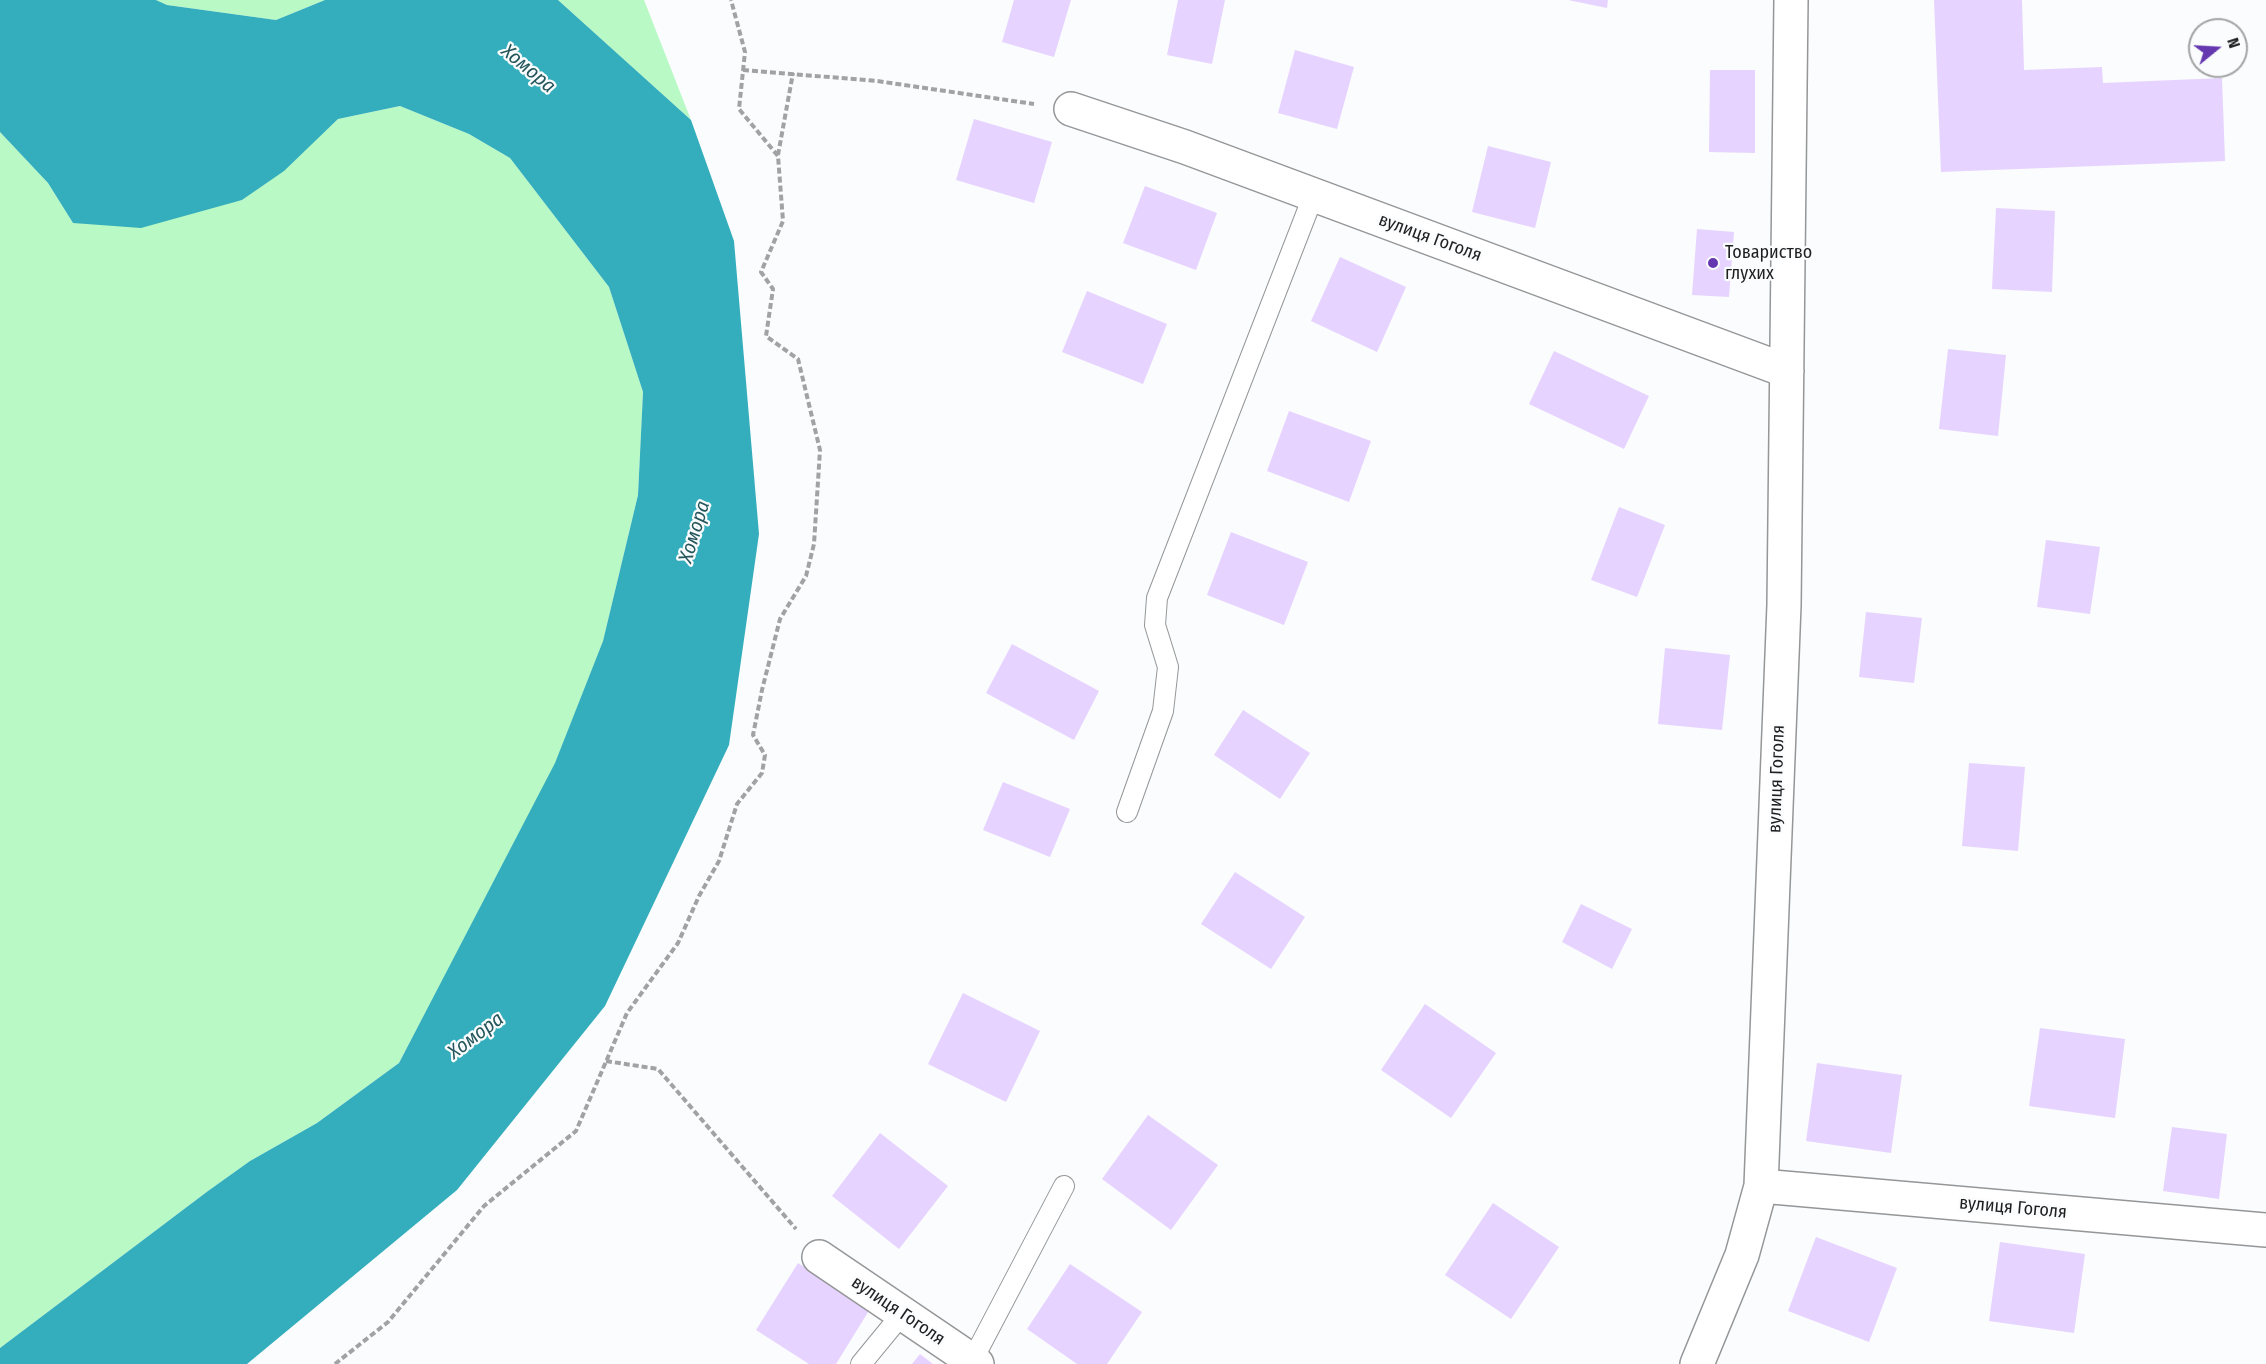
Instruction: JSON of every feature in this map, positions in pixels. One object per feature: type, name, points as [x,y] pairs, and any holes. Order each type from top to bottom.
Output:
[{"type":"street","name":"вулиця Гоголя","points":[[1697,1364],[1742,1255],[1761,1186],[1784,605],[1791,0]]},
{"type":"street","name":"вулиця Гоголя","points":[[1071,109],[1314,194],[1787,371]]},
{"type":"street","name":"вулиця Гоголя","points":[[1761,1186],[2266,1230]]},
{"type":"street","name":"вулиця Гоголя","points":[[819,1257],[974,1362]]},
{"type":"lane","points":[[1127,812],[1163,711],[1168,667],[1155,625],[1157,598],[1314,194]]},
{"type":"lane","points":[[974,1362],[1064,1186]]},
{"type":"lane","points":[[861,1364],[902,1314]]},
{"type":"path","points":[[731,0],[745,52],[739,109],[778,156]]},
{"type":"path","points":[[743,70],[877,81],[1071,109]]},
{"type":"path","points":[[335,1364],[388,1322],[484,1206],[576,1131],[627,1013],[678,943],[699,896],[719,861],[737,804],[762,773],[765,755],[753,735],[780,619],[806,576],[814,544],[820,450],[798,359],[766,336],[772,289],[761,272],[783,221],[778,156],[792,73]]},
{"type":"path","points":[[606,1061],[658,1069],[713,1130],[819,1257]]},
{"type":"green space","points":[[156,0],[325,0],[276,20],[167,5]]},
{"type":"green space","points":[[558,0],[644,0],[691,120]]},
{"type":"green space","points":[[400,106],[469,134],[510,158],[609,287],[643,392],[638,495],[603,641],[555,764],[399,1063],[317,1123],[250,1161],[208,1191],[0,1348],[0,132],[48,183],[73,223],[242,200],[284,170],[338,119]]},
{"type":"water","name":"Хомора","points":[[0,0],[156,0],[167,5],[276,20],[325,0],[558,0],[691,120],[734,241],[759,534],[729,745],[605,1006],[457,1190],[247,1364],[0,1364],[0,1348],[250,1161],[317,1123],[399,1063],[555,763],[603,641],[638,495],[643,392],[609,287],[510,158],[469,134],[400,106],[338,119],[284,171],[242,200],[141,228],[73,223],[48,183],[0,132]]},
{"type":"building","points":[[1014,0],[1071,0],[1054,57],[1002,42]]},
{"type":"building","points":[[1178,0],[1225,0],[1212,64],[1167,55]]},
{"type":"building","points":[[1568,0],[1608,0],[1607,8]]},
{"type":"building","points":[[1934,0],[2022,0],[2024,70],[2102,67],[2103,83],[2222,78],[2225,161],[1941,172]]},
{"type":"building","points":[[1295,50],[1354,67],[1337,129],[1278,113]]},
{"type":"building","points":[[1710,70],[1755,70],[1755,153],[1709,152]]},
{"type":"building","points":[[974,119],[1052,142],[1034,203],[956,180]]},
{"type":"building","points":[[1488,146],[1551,162],[1535,228],[1472,212]]},
{"type":"building","points":[[1145,186],[1217,213],[1196,270],[1123,243]]},
{"type":"building","points":[[1996,208],[2055,211],[2052,292],[1992,289]]},
{"type":"building","name":"Товариство глухих","points":[[1697,229],[1734,232],[1729,297],[1692,295]]},
{"type":"building","points":[[1340,257],[1406,287],[1377,352],[1311,321]]},
{"type":"building","points":[[1087,291],[1167,324],[1143,384],[1062,352]]},
{"type":"building","points":[[1948,349],[2006,355],[1998,436],[1939,429]]},
{"type":"building","points":[[1554,351],[1649,396],[1624,449],[1529,404]]},
{"type":"building","points":[[1289,411],[1371,441],[1349,502],[1267,471]]},
{"type":"building","points":[[1619,507],[1665,525],[1637,597],[1591,580]]},
{"type":"building","points":[[1231,532],[1308,562],[1284,625],[1207,595]]},
{"type":"building","points":[[2046,540],[2100,547],[2090,614],[2037,607]]},
{"type":"building","points":[[1866,612],[1922,618],[1914,683],[1859,677]]},
{"type":"building","points":[[1012,644],[1099,691],[1074,740],[986,693]]},
{"type":"building","points":[[1665,648],[1730,655],[1722,730],[1658,724]]},
{"type":"building","points":[[1243,710],[1310,753],[1280,799],[1214,755]]},
{"type":"building","points":[[1969,763],[2025,767],[2018,851],[1962,846]]},
{"type":"building","points":[[1003,782],[1070,809],[1050,857],[983,830]]},
{"type":"building","points":[[1235,872],[1305,917],[1271,969],[1201,924]]},
{"type":"building","points":[[1581,904],[1632,929],[1612,969],[1562,942]]},
{"type":"building","points":[[963,993],[1040,1031],[1006,1102],[928,1064]]},
{"type":"building","points":[[1425,1004],[1496,1053],[1451,1118],[1381,1070]]},
{"type":"building","points":[[2040,1028],[2125,1039],[2115,1118],[2029,1106]]},
{"type":"building","points":[[1817,1063],[1902,1075],[1891,1153],[1806,1141]]},
{"type":"building","points":[[1148,1115],[1218,1165],[1171,1230],[1102,1179]]},
{"type":"building","points":[[2172,1127],[2227,1134],[2219,1199],[2163,1191]]},
{"type":"building","points":[[880,1133],[948,1186],[899,1249],[832,1196]]},
{"type":"building","points":[[1493,1203],[1559,1247],[1511,1319],[1445,1275]]},
{"type":"building","points":[[1816,1237],[1897,1268],[1869,1342],[1788,1311]]},
{"type":"building","points":[[2000,1242],[2085,1254],[2074,1333],[1989,1321]]},
{"type":"building","points":[[798,1263],[870,1309],[836,1364],[809,1364],[756,1330]]},
{"type":"building","points":[[1070,1264],[1142,1312],[1107,1364],[1077,1364],[1027,1329]]},
{"type":"building","points":[[920,1354],[933,1364],[912,1364]]},
{"type":"place","name":"Товариство глухих","points":[[1713,263]]}]
